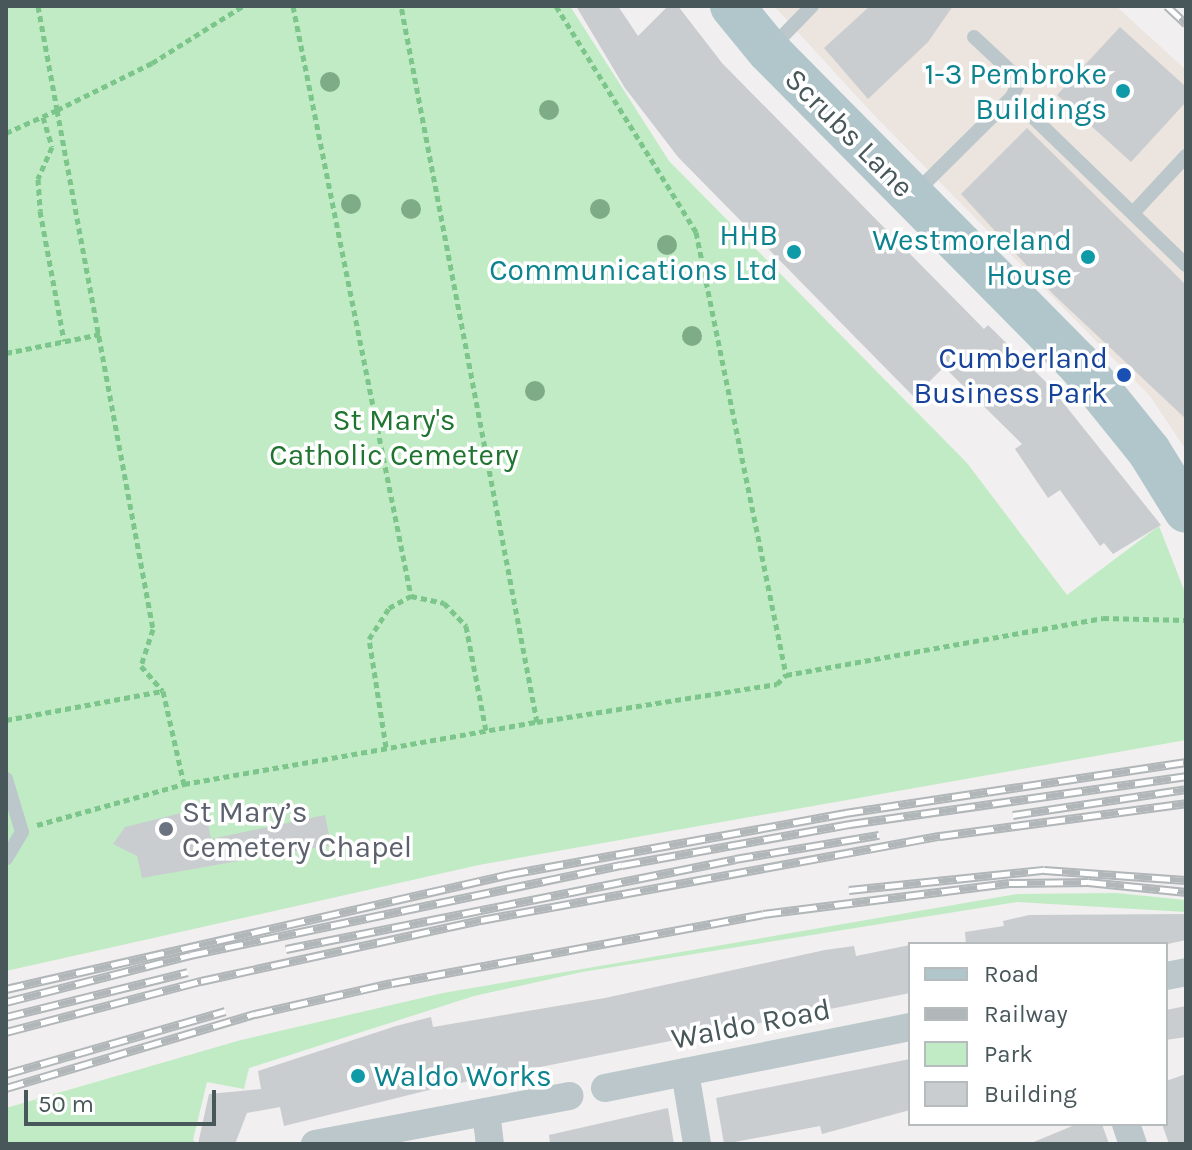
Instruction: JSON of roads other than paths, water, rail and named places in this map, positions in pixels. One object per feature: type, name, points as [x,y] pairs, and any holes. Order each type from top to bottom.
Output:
[{"type":"main road","name":"Scrubs Lane","points":[[732,6],[768,50],[1078,363],[1184,500]]},
{"type":"street","name":"Waldo Road","points":[[605,1088],[908,1027]]},
{"type":"street","points":[[685,1072],[697,1144]]},
{"type":"street","points":[[315,1144],[570,1096]]},
{"type":"street","points":[[486,1112],[490,1144]]},
{"type":"lane","points":[[768,50],[812,6]]},
{"type":"lane","points":[[911,196],[1012,97],[1020,80],[974,37]]},
{"type":"lane","points":[[1012,97],[1186,265]]},
{"type":"lane","points":[[1133,213],[1186,156]]},
{"type":"lane","points":[[6,779],[22,832],[6,859]]},
{"type":"lane","points":[[570,1096],[605,1088]]},
{"type":"railway","points":[[1167,6],[1186,24]]},
{"type":"railway","points":[[6,989],[510,874],[845,813],[1186,762]]},
{"type":"railway","points":[[6,1002],[190,955],[622,865],[850,824],[1186,776]]},
{"type":"railway","points":[[1013,815],[1186,789]]},
{"type":"railway","points":[[6,1032],[201,981],[481,920],[940,836],[1186,803]]},
{"type":"railway","points":[[286,949],[735,859],[879,835]]},
{"type":"railway","points":[[849,890],[1044,870],[1186,880]]},
{"type":"railway","points":[[6,1088],[255,1014],[392,983],[763,914],[1009,883],[1088,882],[1186,892]]},
{"type":"railway","points":[[6,1017],[188,972]]},
{"type":"railway","points":[[6,1074],[225,1011]]},
{"type":"place","name":"1-3 Pembroke Buildings","points":[[1123,91]]},
{"type":"place","name":"HHB Communications Ltd","points":[[794,252]]},
{"type":"place","name":"Westmoreland House","points":[[1088,257]]},
{"type":"place","name":"Cumberland Business Park","points":[[1124,375]]},
{"type":"place","name":"St Mary’s Cemetery Chapel","points":[[166,829]]},
{"type":"place","name":"Waldo Works","points":[[358,1076]]},
{"type":"park label","name":"St Mary's Catholic Cemetery","points":[[394,437]]}]
